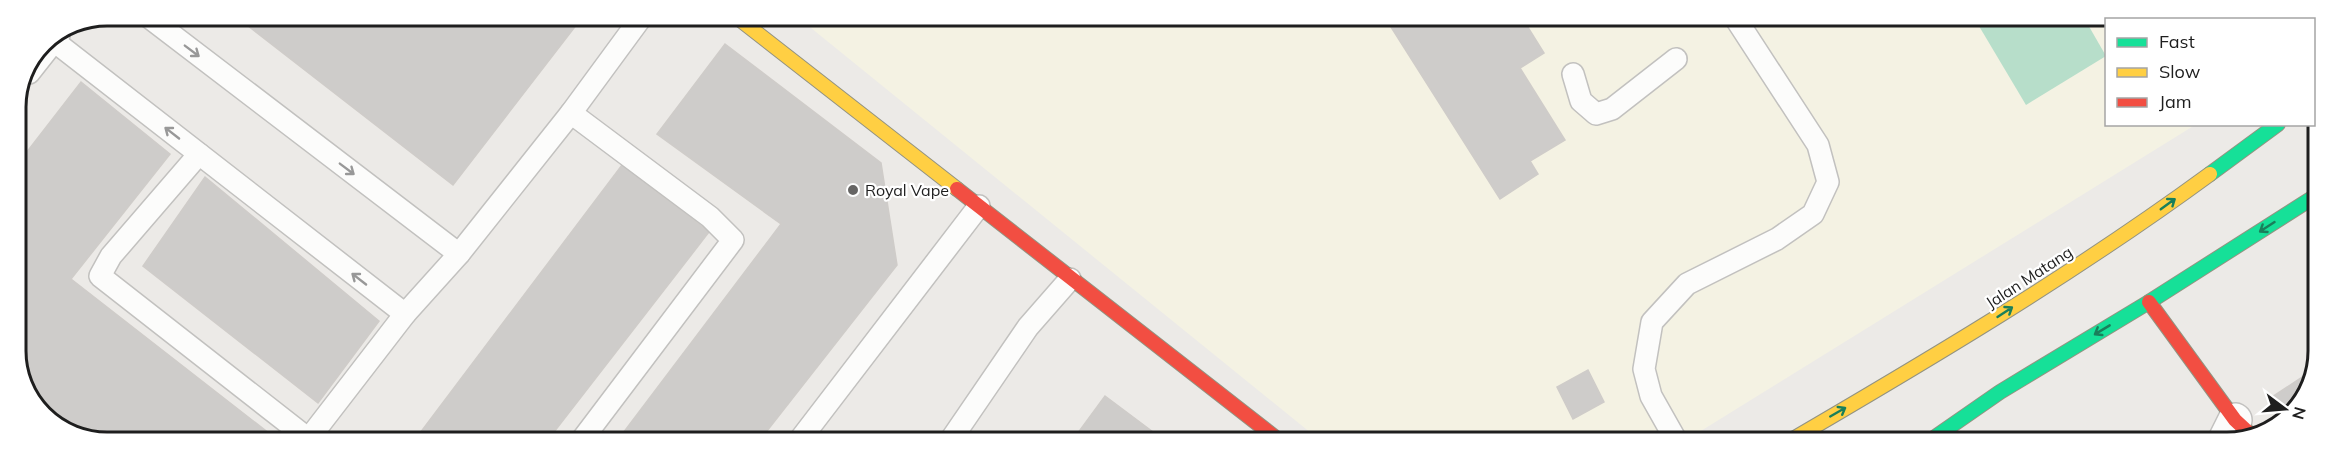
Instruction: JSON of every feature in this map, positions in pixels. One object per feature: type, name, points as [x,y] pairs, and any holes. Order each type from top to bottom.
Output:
[{"type":"main road","points":[[748,26],[1268,432]]},
{"type":"main road","name":"Jalan Matang","points":[[1805,432],[1960,341],[2150,218],[2275,126]]},
{"type":"main road","points":[[1942,432],[2000,392],[2149,302],[2308,201]]},
{"type":"main road","points":[[2149,302],[2235,431]]},
{"type":"lane","points":[[160,26],[459,254]]},
{"type":"lane","points":[[316,432],[405,314],[459,254],[571,113],[635,26]]},
{"type":"lane","points":[[1671,432],[1651,396],[1644,369],[1652,322],[1687,284],[1777,239],[1813,214],[1828,182],[1818,145],[1741,26]]},
{"type":"lane","points":[[59,42],[405,314]]},
{"type":"lane","points":[[1573,74],[1581,101],[1596,114],[1611,109],[1676,59]]},
{"type":"lane","points":[[571,113],[710,217],[732,240],[720,261],[588,432]]},
{"type":"lane","points":[[199,154],[111,256],[100,276],[298,432]]},
{"type":"lane","points":[[806,432],[980,206]]},
{"type":"lane","points":[[956,432],[1028,327],[1070,279]]},
{"type":"shaded area","points":[[809,26],[2105,26],[2105,126],[2193,126],[1699,432],[1310,432]]},
{"type":"green space","points":[[1979,26],[2089,26],[2105,57],[2026,105]]},
{"type":"building","points":[[248,26],[576,26],[453,185]]},
{"type":"building","points":[[1390,26],[1527,26],[1544,53],[1520,68],[1565,140],[1530,161],[1538,174],[1500,199]]},
{"type":"building","points":[[725,44],[881,163],[897,265],[766,432],[624,432],[781,224],[657,134]]},
{"type":"building","points":[[81,82],[170,154],[71,279],[267,432],[96,431],[71,423],[49,408],[34,386],[27,366],[26,153]]},
{"type":"building","points":[[622,165],[709,232],[554,432],[421,432]]},
{"type":"building","points":[[205,177],[379,321],[318,403],[143,266]]},
{"type":"building","points":[[1588,370],[1604,402],[1573,419],[1557,387]]},
{"type":"building","points":[[2303,377],[2291,400],[2278,412],[2269,399]]},
{"type":"building","points":[[1105,396],[1153,432],[1079,432]]},
{"type":"traffic: fast","points":[[2210,174],[2275,126]]},
{"type":"traffic: fast","points":[[1942,432],[2000,392],[2149,302],[2308,201]]},
{"type":"traffic: slow","points":[[748,26],[957,189]]},
{"type":"traffic: slow","points":[[1805,432],[2055,280],[2210,174]]},
{"type":"traffic: jam","points":[[957,189],[1268,432]]},
{"type":"traffic: jam","points":[[2149,302],[2235,420],[2245,429]]},
{"type":"place","name":"Royal Vape","points":[[853,190]]}]
